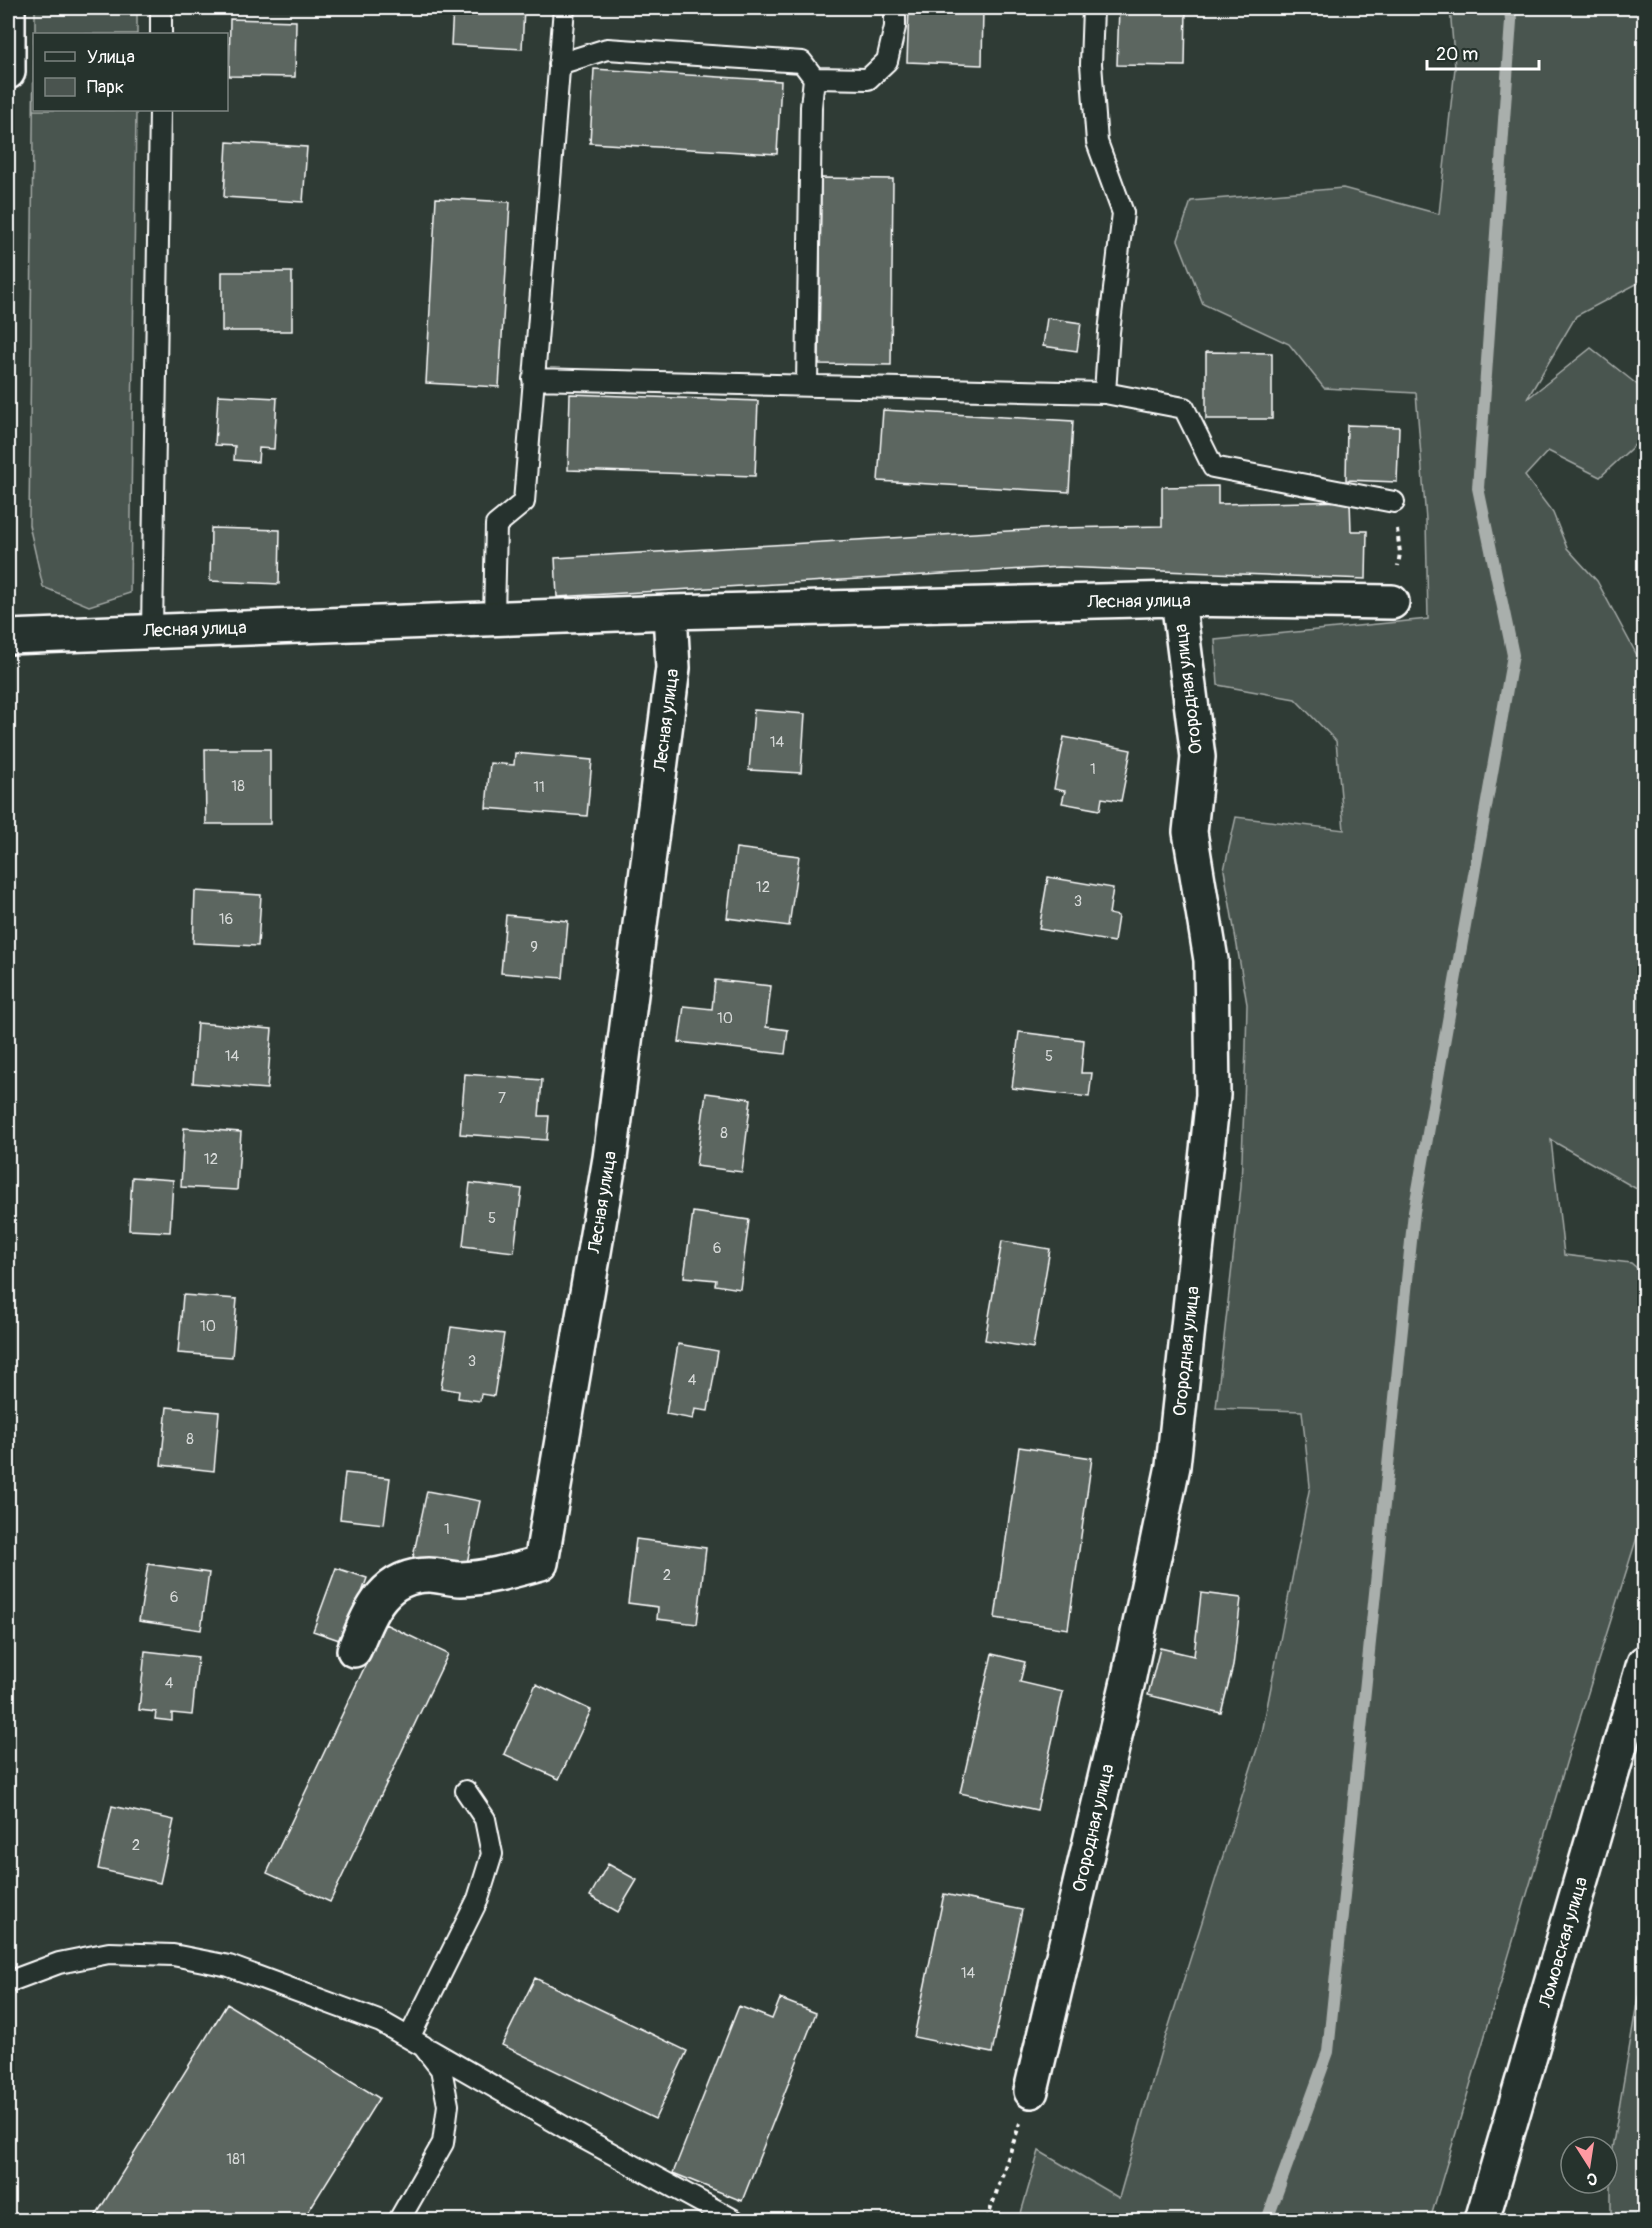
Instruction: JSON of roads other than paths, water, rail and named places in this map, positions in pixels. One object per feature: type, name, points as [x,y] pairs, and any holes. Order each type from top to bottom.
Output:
[{"type":"street","points":[[8,8],[8,72]]},
{"type":"street","name":"Лесная улица","points":[[8,637],[494,617],[1178,599],[1392,602]]},
{"type":"street","name":"Огородная улица","points":[[1031,2091],[1128,1681],[1173,1466],[1213,1095],[1211,960],[1190,832],[1198,757],[1178,599]]},
{"type":"street","name":"Лесная улица","points":[[354,1650],[372,1608],[389,1588],[406,1578],[428,1575],[460,1579],[509,1572],[541,1563],[610,1158],[673,668],[670,612]]},
{"type":"street","name":"Ломовская улица","points":[[1482,2220],[1644,1663]]},
{"type":"lane","points":[[161,8],[161,33]]},
{"type":"lane","points":[[494,617],[496,525],[524,502],[564,8]]},
{"type":"lane","points":[[814,78],[868,79],[887,61],[895,27],[895,8]]},
{"type":"lane","points":[[1093,8],[1091,64],[1097,142],[1123,213],[1109,332],[1105,393]]},
{"type":"lane","points":[[559,64],[607,50],[802,62],[814,78],[811,106],[807,386]]},
{"type":"lane","points":[[152,630],[160,111]]},
{"type":"lane","points":[[534,379],[1105,393],[1184,408],[1213,467],[1394,502]]},
{"type":"lane","points":[[416,2042],[478,1899],[492,1854],[485,1819],[466,1791]]},
{"type":"lane","points":[[8,1982],[59,1963],[109,1953],[173,1955],[229,1966],[381,2022],[585,2139],[734,2220]]},
{"type":"lane","points":[[399,2220],[443,2143],[448,2105],[441,2069],[416,2042]]},
{"type":"waterway","points":[[1267,2220],[1328,2052],[1414,1212],[1513,655],[1478,488],[1511,21],[1510,8]]}]
